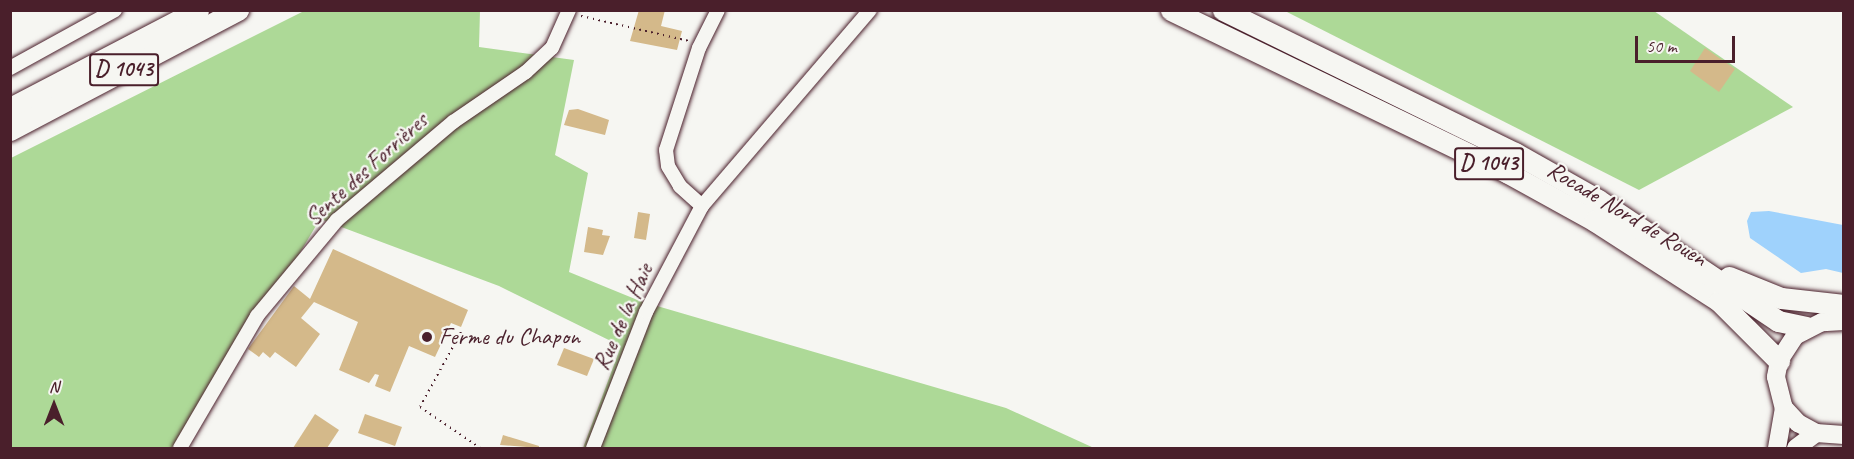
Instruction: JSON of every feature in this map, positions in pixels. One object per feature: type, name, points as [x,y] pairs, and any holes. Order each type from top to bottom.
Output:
[{"type":"highway","name":"D 1043","points":[[10,108],[198,10]]},
{"type":"highway","name":"D 1043","points":[[10,130],[238,10]]},
{"type":"highway","name":"Rocade Nord de Rouen","points":[[1172,10],[1508,173],[1595,221],[1719,301],[1779,361]]},
{"type":"highway","name":"Rocade Nord de Rouen","points":[[1223,10],[1515,153],[1598,200],[1697,264],[1778,321],[1806,327]]},
{"type":"highway","points":[[1697,264],[1781,298],[1844,305]]},
{"type":"main road","points":[[1844,321],[1822,322],[1806,327],[1785,347],[1779,361],[1778,393],[1784,408],[1798,423],[1816,433],[1844,435]]},
{"type":"main road","points":[[1777,448],[1784,408]]},
{"type":"main road","points":[[1796,448],[1816,433]]},
{"type":"street","points":[[10,68],[115,10]]},
{"type":"street","points":[[702,206],[680,186],[668,166],[666,150],[699,48],[718,10]]},
{"type":"street","name":"Rue de la Haie","points":[[593,448],[646,312],[702,206],[870,10]]},
{"type":"street","name":"Sente des Forrières","points":[[180,448],[257,316],[337,220],[453,122],[526,72],[552,48],[569,12]]},
{"type":"path","points":[[569,12],[687,40],[699,48]]},
{"type":"path","points":[[461,332],[420,407],[480,448]]},
{"type":"green space","points":[[306,10],[480,11],[479,47],[574,60],[555,155],[588,173],[569,272],[640,301],[1006,408],[1094,448],[583,448],[621,346],[499,286],[320,219],[184,448],[11,448],[11,158]]},
{"type":"green space","points":[[1285,11],[1654,11],[1793,107],[1639,190]]},
{"type":"water","points":[[1769,211],[1843,225],[1843,273],[1826,269],[1801,273],[1750,238],[1747,221],[1751,212]]},
{"type":"building","points":[[639,10],[665,10],[661,26],[682,31],[677,50],[630,41]]},
{"type":"building","points":[[1705,48],[1735,69],[1719,92],[1690,71]]},
{"type":"building","points":[[578,109],[609,120],[605,135],[564,125],[569,110]]},
{"type":"building","points":[[638,212],[650,214],[646,240],[634,238]]},
{"type":"building","points":[[588,227],[603,230],[602,235],[610,236],[603,255],[584,252]]},
{"type":"building","points":[[333,249],[468,310],[461,327],[451,323],[435,357],[409,346],[390,392],[375,386],[379,375],[375,374],[369,383],[339,370],[358,322],[314,302],[301,318],[320,334],[296,367],[275,352],[270,358],[263,352],[259,357],[248,349],[294,286],[310,299]]},
{"type":"building","points":[[564,348],[594,359],[587,376],[557,365]]},
{"type":"building","points":[[315,414],[339,430],[327,448],[293,448]]},
{"type":"building","points":[[365,414],[402,427],[395,446],[358,433]]},
{"type":"building","points":[[503,435],[539,446],[539,448],[500,445]]},
{"type":"place","name":"Ferme du Chapon","points":[[427,337]]}]
